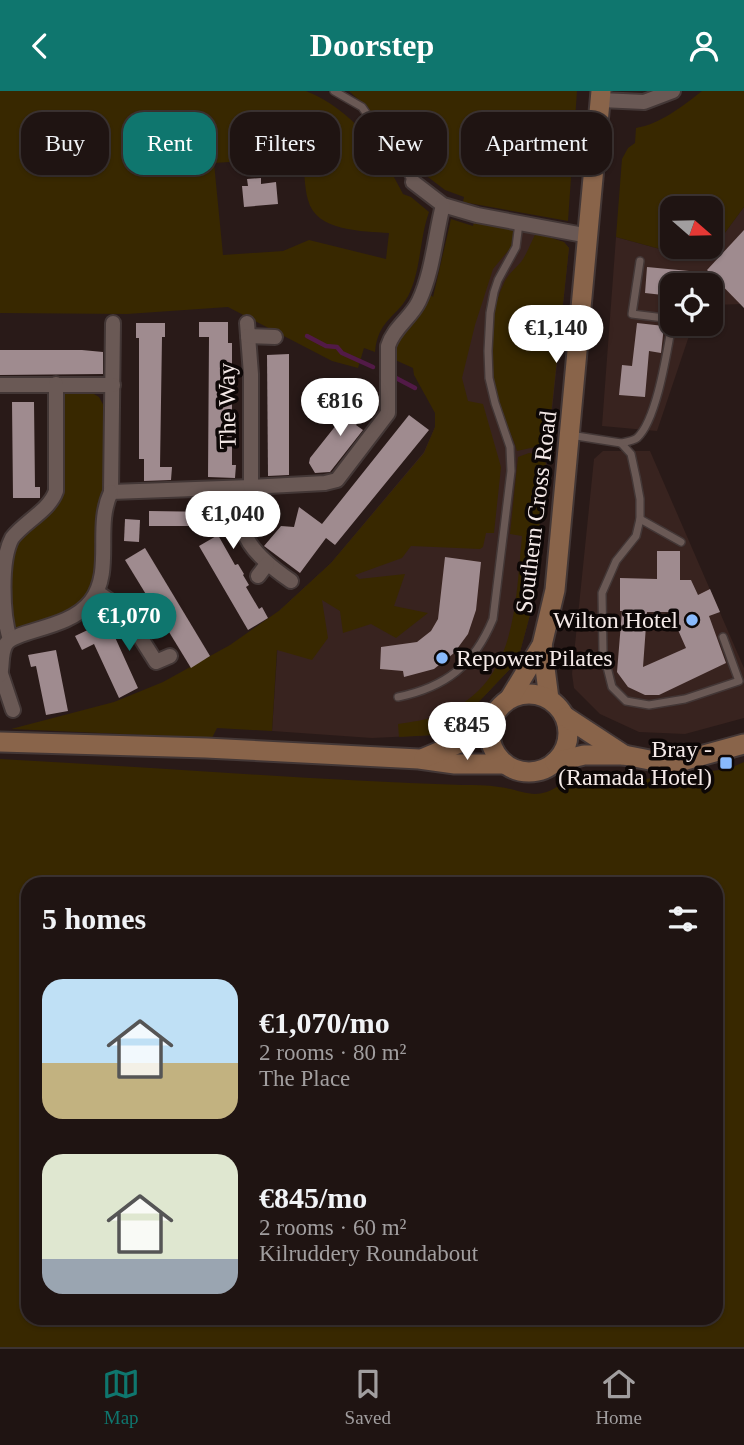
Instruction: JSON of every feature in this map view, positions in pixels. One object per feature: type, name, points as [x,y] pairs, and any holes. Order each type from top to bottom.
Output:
[{"type":"main road","name":"Southern Cross Road","points":[[510,698],[542,645],[555,590],[601,95]]},
{"type":"main road","name":"Southern Cross Road","points":[[542,645],[549,699]]},
{"type":"main road","points":[[505,764],[490,739],[491,722],[496,712],[510,698],[533,693],[549,699],[559,706],[566,717],[624,755]]},
{"type":"main road","points":[[555,762],[568,740],[566,717]]},
{"type":"main road","points":[[419,759],[469,739],[491,722]]},
{"type":"main road","points":[[0,742],[206,748],[419,759],[455,764],[505,764],[533,772],[545,769],[555,762],[584,755],[624,755],[660,762],[741,748]]},
{"type":"street","points":[[601,95],[645,102],[673,91]]},
{"type":"street","points":[[413,183],[443,205],[477,215],[589,236]]},
{"type":"street","points":[[108,498],[337,480],[388,413],[387,362],[391,337],[411,314],[427,281],[443,205]]},
{"type":"street","points":[[13,710],[1,675],[4,647],[10,639],[62,623],[79,614],[97,593],[102,575],[102,530],[108,498],[113,385],[113,323]]},
{"type":"street","name":"The Way","points":[[275,337],[248,330],[251,374],[244,488],[236,509],[241,527],[262,570],[291,581]]},
{"type":"street","points":[[10,639],[4,597],[3,561],[11,539],[52,500],[56,491],[56,384]]},
{"type":"street","points":[[0,385],[113,385]]},
{"type":"street","points":[[97,593],[123,610],[156,662]]},
{"type":"lane","points":[[334,91],[362,107],[413,183]]},
{"type":"lane","points":[[398,697],[432,686],[452,675],[470,659],[484,641],[493,619],[511,471],[510,447],[488,377],[490,313],[498,280],[516,247],[520,223]]},
{"type":"lane","points":[[640,261],[632,314],[660,320]]},
{"type":"lane","points":[[570,435],[621,443],[635,439],[648,422],[665,363],[670,336]]},
{"type":"lane","points":[[621,443],[631,454],[640,499],[640,519],[636,536],[616,561],[602,593],[603,651],[612,687],[626,701],[649,705],[685,699],[739,681],[723,637]]},
{"type":"lane","points":[[640,519],[681,542]]},
{"type":"shaded area","points":[[0,91],[306,91],[323,99],[354,122],[354,175],[392,175],[403,194],[429,212],[410,292],[384,325],[375,352],[364,348],[358,368],[332,361],[228,307],[127,314],[0,313]],"holes":[[[123,112],[216,112],[216,163],[230,162],[230,112],[340,112],[340,175],[304,175],[307,195],[313,211],[330,224],[354,230],[389,233],[386,259],[309,240],[283,251],[223,255],[215,175],[123,175]]]},
{"type":"shaded area","points":[[349,91],[577,91],[576,112],[461,112],[461,175],[571,175],[568,221],[463,202],[464,197],[445,190],[425,175],[447,175],[447,112],[372,112]]},
{"type":"shaded area","points":[[702,91],[744,91],[744,207],[723,235],[723,196],[660,196],[660,249],[616,237],[622,159],[628,148],[635,143],[636,128],[679,108]]},
{"type":"shaded area","points":[[744,207],[744,304],[723,305],[723,273],[660,273],[660,336],[689,336],[657,431],[602,426],[616,237],[660,249],[660,259],[704,261],[723,259],[723,235]]},
{"type":"shaded area","points":[[459,215],[514,228],[516,231],[512,246],[493,269],[462,378],[468,401],[483,404],[501,467],[494,533],[486,533],[483,547],[480,549],[411,546],[402,558],[355,575],[359,579],[405,574],[394,606],[428,613],[396,638],[371,624],[343,633],[340,611],[322,600],[328,638],[312,660],[277,650],[272,731],[217,728],[212,738],[11,729],[114,702],[163,682],[230,645],[280,610],[331,563],[424,453],[435,427],[435,413],[414,375],[413,368],[393,359],[403,332],[430,294],[433,297],[451,219],[473,226],[474,222]]},
{"type":"shaded area","points":[[501,225],[564,242],[569,248],[531,611],[520,652],[511,668],[456,726],[435,735],[372,738],[272,731],[280,610],[331,563],[424,452],[435,427],[435,413]]},
{"type":"shaded area","points":[[536,233],[564,242],[569,248],[547,452],[535,447],[517,451],[497,401],[490,357],[494,311],[498,297],[505,280],[523,259]]},
{"type":"shaded area","points":[[87,390],[99,397],[105,408],[105,487],[96,517],[96,565],[92,587],[78,606],[53,621],[16,629],[13,627],[9,578],[14,545],[53,505],[61,395],[63,392]]},
{"type":"shaded area","points":[[603,451],[650,451],[744,668],[744,718],[685,734],[639,732],[600,714],[574,688],[572,674],[594,459]]},
{"type":"shaded area","points":[[529,453],[546,461],[531,611],[520,652],[511,668],[456,726],[435,735],[399,737],[398,724],[435,717],[465,702],[484,684],[498,664],[507,641],[517,589],[522,536],[510,534],[518,457]]},
{"type":"shaded area","points":[[0,759],[346,780],[485,785],[536,794],[560,785],[635,781],[663,776],[688,777],[702,772],[728,769],[744,762],[744,1347],[0,1347]]},
{"type":"building","points":[[261,178],[261,184],[276,182],[278,204],[244,207],[242,186],[248,186],[247,179]]},
{"type":"building","points":[[744,230],[744,308],[723,286],[723,273],[710,273],[707,270],[717,259],[723,259],[723,253]]},
{"type":"building","points":[[647,267],[689,271],[660,273],[660,295],[645,293]]},
{"type":"building","points":[[199,322],[228,322],[228,343],[232,343],[232,465],[236,465],[235,478],[208,477],[209,337],[199,337]]},
{"type":"building","points":[[136,323],[165,323],[165,337],[162,337],[160,467],[172,467],[171,480],[144,481],[144,459],[139,459],[139,338],[136,338]]},
{"type":"building","points":[[637,323],[660,326],[660,336],[663,336],[661,353],[649,351],[645,397],[619,395],[622,365],[632,366]]},
{"type":"building","points":[[0,350],[103,352],[103,374],[0,375]]},
{"type":"building","points":[[289,354],[289,475],[268,476],[267,355]]},
{"type":"building","points":[[360,395],[372,405],[356,425],[363,430],[330,472],[315,473],[309,463],[310,458]]},
{"type":"building","points":[[12,402],[34,402],[35,487],[40,487],[40,498],[13,498]]},
{"type":"building","points":[[409,415],[429,430],[335,545],[326,538],[300,573],[264,546],[281,526],[294,527],[299,507],[322,524]]},
{"type":"building","points":[[149,511],[216,512],[216,526],[149,526]]},
{"type":"building","points":[[125,519],[140,520],[139,542],[124,541]]},
{"type":"building","points":[[218,535],[235,565],[238,564],[244,574],[249,585],[246,587],[259,609],[262,607],[268,618],[248,630],[199,546]]},
{"type":"building","points":[[145,548],[210,656],[191,668],[125,560]]},
{"type":"building","name":"Wilton Hotel","points":[[657,551],[680,551],[680,580],[691,580],[698,595],[710,589],[720,612],[709,616],[726,663],[659,695],[645,695],[628,687],[617,672],[622,611],[620,578],[657,579]],"holes":[[[647,612],[670,612],[686,648],[643,667]]]},
{"type":"building","points":[[445,557],[481,562],[476,610],[468,634],[454,653],[434,669],[404,677],[403,671],[380,669],[381,647],[417,642],[431,631],[438,619]]},
{"type":"building","points":[[113,618],[120,632],[114,635],[138,688],[119,698],[94,644],[82,650],[75,636]]},
{"type":"building","points":[[56,650],[68,711],[46,715],[36,666],[31,667],[28,655]]},
{"type":"waterway","points":[[307,336],[326,346],[337,347],[342,353],[373,367]]},
{"type":"waterway","points":[[396,378],[415,388]]},
{"type":"place","name":"Wilton Hotel","points":[[692,620]]},
{"type":"place","name":"Repower Pilates","points":[[442,658]]},
{"type":"place","name":"Bray - (Ramada Hotel)","points":[[726,763]]}]
